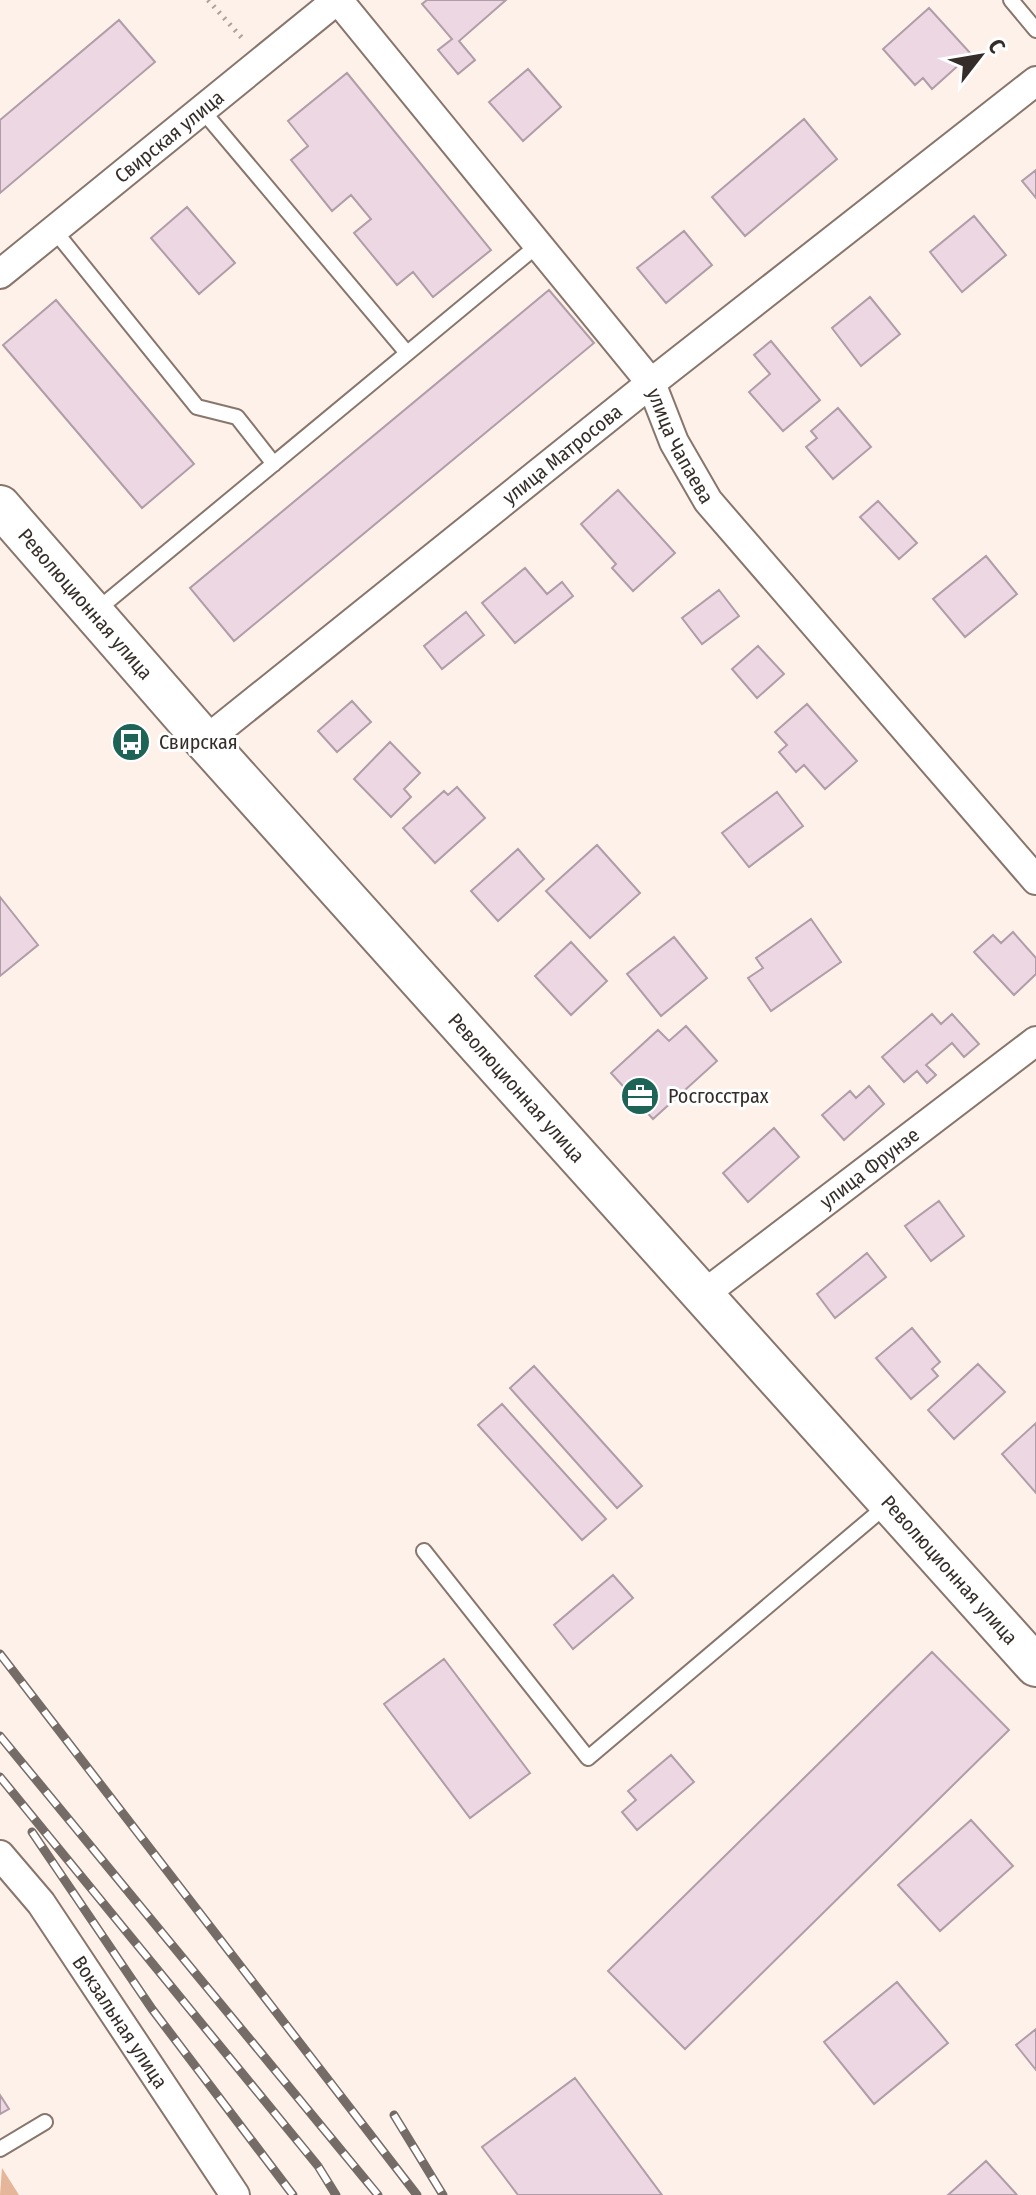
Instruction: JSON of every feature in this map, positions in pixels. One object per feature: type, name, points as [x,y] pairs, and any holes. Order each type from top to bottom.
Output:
[{"type":"main road","name":"Революционная улица","points":[[0,506],[205,741],[1036,1666]]},
{"type":"street","name":"Свирская улица","points":[[0,274],[338,0]]},
{"type":"street","name":"улица Чапаева","points":[[338,0],[651,383],[674,442],[708,501],[1036,880]]},
{"type":"street","name":"улица Матросова","points":[[205,741],[651,383],[1036,81]]},
{"type":"street","name":"улица Фрунзе","points":[[704,1294],[1036,1041]]},
{"type":"street","name":"Вокзальная улица","points":[[0,1855],[41,1903],[235,2195]]},
{"type":"lane","points":[[1011,0],[1036,30]]},
{"type":"lane","points":[[202,110],[407,353]]},
{"type":"lane","points":[[54,230],[197,407],[237,417],[274,464]]},
{"type":"lane","points":[[93,613],[538,245]]},
{"type":"lane","points":[[424,1551],[588,1758],[891,1502]]},
{"type":"lane","points":[[0,2149],[45,2122]]},
{"type":"path","points":[[208,0],[262,61]]},
{"type":"shaded area","points":[[2,2168],[19,2195],[0,2195]]},
{"type":"building","points":[[427,0],[506,0],[459,41],[475,60],[458,74],[438,50],[452,39],[422,4]]},
{"type":"building","points":[[929,8],[971,54],[932,89],[923,78],[915,85],[883,49]]},
{"type":"building","points":[[119,20],[155,62],[0,193],[0,120]]},
{"type":"building","points":[[528,69],[561,107],[523,141],[489,102]]},
{"type":"building","points":[[347,73],[491,250],[433,297],[413,272],[397,285],[354,233],[371,219],[351,195],[332,211],[291,160],[308,146],[288,121]]},
{"type":"building","points":[[804,119],[837,159],[745,236],[712,197]]},
{"type":"building","points":[[1036,170],[1036,198],[1022,181]]},
{"type":"building","points":[[187,207],[235,263],[199,294],[151,238]]},
{"type":"building","points":[[974,216],[1006,255],[962,292],[930,252]]},
{"type":"building","points":[[684,231],[712,265],[666,303],[637,268]]},
{"type":"building","points":[[549,290],[594,343],[234,641],[190,588]]},
{"type":"building","points":[[870,297],[900,334],[861,366],[832,328]]},
{"type":"building","points":[[56,300],[194,464],[142,508],[3,345]]},
{"type":"building","points":[[771,341],[820,400],[783,431],[749,392],[770,374],[754,355]]},
{"type":"building","points":[[838,408],[871,447],[833,479],[806,447],[817,438],[811,431]]},
{"type":"building","points":[[618,490],[675,553],[633,591],[612,568],[616,564],[581,524]]},
{"type":"building","points":[[878,501],[917,543],[899,559],[860,517]]},
{"type":"building","points":[[986,556],[1017,594],[965,637],[933,599]]},
{"type":"building","points":[[525,568],[547,594],[562,582],[573,596],[515,643],[482,603]]},
{"type":"building","points":[[719,590],[739,616],[702,644],[682,618]]},
{"type":"building","points":[[466,612],[484,635],[442,669],[424,646]]},
{"type":"building","points":[[758,646],[784,674],[757,698],[732,669]]},
{"type":"building","points":[[352,701],[371,722],[337,752],[318,731]]},
{"type":"building","points":[[807,704],[857,761],[825,789],[804,765],[796,772],[779,752],[787,745],[775,732]]},
{"type":"building","points":[[390,742],[420,773],[404,789],[411,797],[391,817],[354,779]]},
{"type":"building","points":[[457,787],[485,818],[435,863],[403,828],[444,791],[448,795]]},
{"type":"building","points":[[777,792],[803,826],[749,867],[722,833]]},
{"type":"building","points":[[597,845],[640,893],[590,938],[546,891]]},
{"type":"building","points":[[518,849],[544,879],[498,921],[471,891]]},
{"type":"building","points":[[0,897],[38,945],[0,976]]},
{"type":"building","points":[[811,919],[841,962],[771,1011],[748,978],[763,968],[756,958]]},
{"type":"building","points":[[1013,932],[1036,958],[1036,974],[1014,995],[974,952],[993,935],[1001,943]]},
{"type":"building","points":[[674,937],[707,978],[661,1016],[627,974]]},
{"type":"building","points":[[571,942],[607,981],[571,1015],[535,976]]},
{"type":"building","points":[[932,1014],[941,1024],[952,1014],[979,1044],[964,1057],[952,1043],[926,1065],[936,1075],[927,1083],[917,1071],[904,1082],[882,1057]]},
{"type":"building","points":[[686,1026],[717,1061],[653,1119],[611,1073],[658,1030],[669,1041]]},
{"type":"building","points":[[869,1086],[884,1104],[844,1140],[822,1115],[850,1091],[856,1098]]},
{"type":"building","points":[[774,1128],[799,1157],[748,1202],[723,1173]]},
{"type":"building","points":[[939,1201],[964,1236],[931,1261],[905,1226]]},
{"type":"building","points":[[867,1253],[886,1277],[835,1318],[817,1294]]},
{"type":"building","points":[[912,1328],[940,1362],[932,1369],[938,1376],[911,1399],[876,1358]]},
{"type":"building","points":[[978,1364],[1005,1392],[954,1439],[928,1410]]},
{"type":"building","points":[[534,1366],[642,1486],[617,1508],[510,1388]]},
{"type":"building","points":[[502,1404],[606,1519],[582,1540],[478,1425]]},
{"type":"building","points":[[1036,1423],[1036,1493],[1002,1454]]},
{"type":"building","points":[[613,1575],[633,1598],[573,1649],[554,1625]]},
{"type":"building","points":[[932,1652],[1009,1730],[685,2049],[608,1971]]},
{"type":"building","points":[[444,1659],[530,1773],[470,1818],[384,1704]]},
{"type":"building","points":[[671,1755],[694,1782],[637,1830],[622,1812],[636,1800],[628,1791]]},
{"type":"building","points":[[971,1820],[1013,1866],[940,1931],[898,1885]]},
{"type":"building","points":[[897,1982],[948,2043],[874,2104],[824,2042]]},
{"type":"building","points":[[1036,2029],[1036,2070],[1016,2045]]},
{"type":"building","points":[[575,2078],[662,2195],[518,2195],[482,2147]]},
{"type":"building","points":[[0,2095],[9,2109],[0,2114]]},
{"type":"building","points":[[986,2161],[1017,2195],[948,2195]]},
{"type":"railway","points":[[0,1654],[417,2195]]},
{"type":"railway","points":[[0,1736],[378,2195]]},
{"type":"railway","points":[[0,1777],[318,2166],[336,2195]]},
{"type":"railway","points":[[32,1832],[152,2009],[293,2195]]},
{"type":"railway","points":[[394,2115],[443,2195]]},
{"type":"place","name":"Свирская","points":[[131,742]]},
{"type":"place","name":"Росгосстрах","points":[[640,1096]]}]
